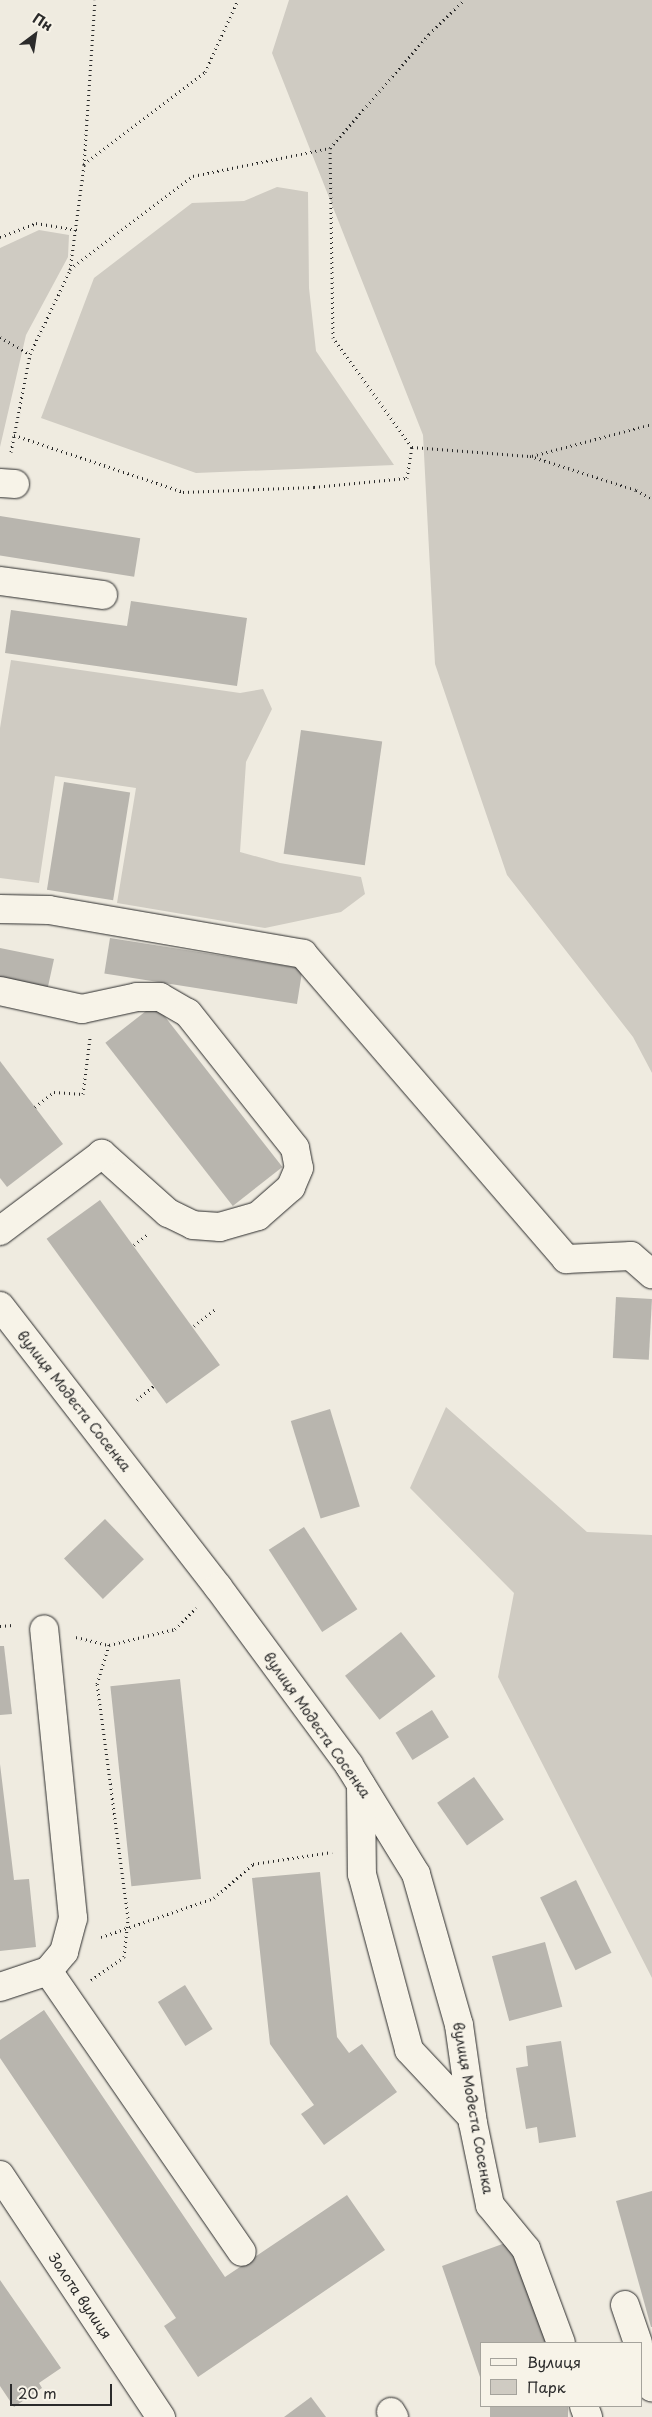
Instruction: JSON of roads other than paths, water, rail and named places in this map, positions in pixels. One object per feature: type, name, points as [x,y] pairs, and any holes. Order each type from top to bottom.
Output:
[{"type":"street","points":[[0,581],[103,595]]},
{"type":"street","points":[[0,909],[49,910],[303,954],[566,1259],[632,1256],[652,1274]]},
{"type":"street","points":[[0,991],[82,1009],[137,997],[160,996],[188,1013],[295,1148],[299,1168],[291,1188],[258,1216],[220,1227],[193,1225],[168,1213],[102,1154],[0,1231]]},
{"type":"street","name":"вулиця Модеста Сосенка","points":[[0,1306],[218,1587],[362,1785],[416,1874],[459,2025],[472,2117],[490,2205],[526,2249],[561,2342]]},
{"type":"street","points":[[44,1629],[73,1918],[56,1961],[65,1995],[242,2252]]},
{"type":"street","points":[[362,1785],[362,1874],[409,2050],[472,2117]]},
{"type":"street","points":[[0,1987],[56,1961]]},
{"type":"street","name":"Золота вулиця","points":[[0,2175],[161,2417]]},
{"type":"street","points":[[625,2305],[638,2342]]},
{"type":"street","points":[[642,2355],[652,2387]]}]
